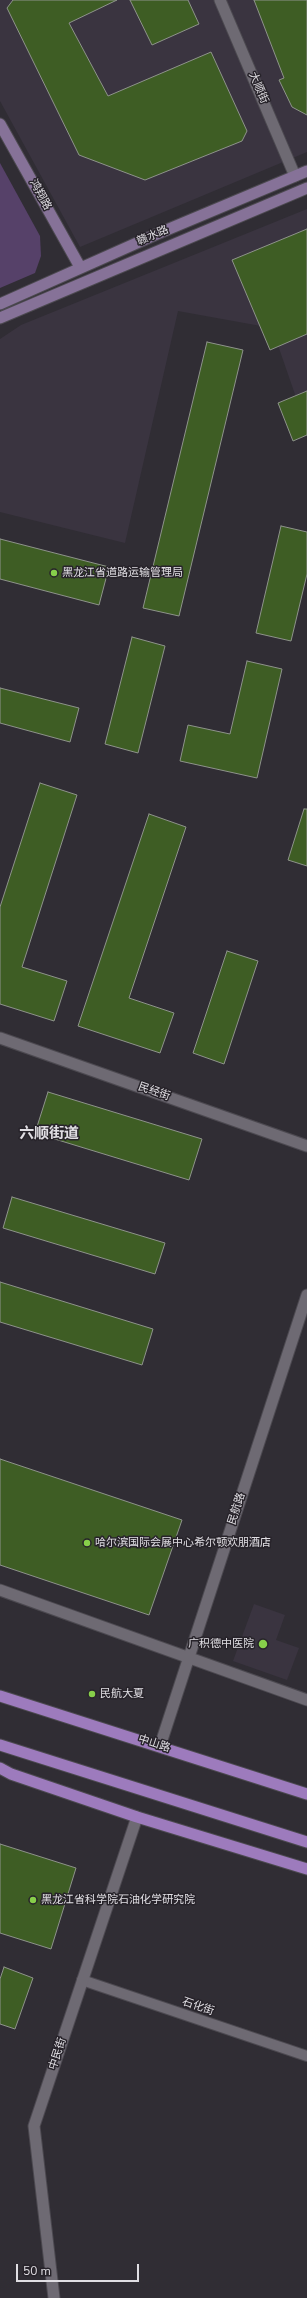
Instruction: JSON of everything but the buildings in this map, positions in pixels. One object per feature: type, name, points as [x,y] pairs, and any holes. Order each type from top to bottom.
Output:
[{"type":"main road","name":"鸿翔路","points":[[0,124],[80,267]]},
{"type":"main road","name":"赣水路","points":[[0,304],[80,267],[307,171]]},
{"type":"main road","name":"赣水路","points":[[0,318],[307,188]]},
{"type":"main road","name":"中山路","points":[[0,1696],[307,1794]]},
{"type":"main road","points":[[0,1745],[307,1842]]},
{"type":"main road","points":[[0,1768],[11,1774],[137,1817],[307,1870]]},
{"type":"street","name":"大顺街","points":[[220,0],[295,176]]},
{"type":"street","name":"民经街","points":[[0,1038],[307,1146]]},
{"type":"street","name":"民航路","points":[[160,1746],[307,1295]]},
{"type":"street","points":[[0,1590],[307,1700]]},
{"type":"street","name":"中民街","points":[[54,2298],[34,2126],[137,1817]]},
{"type":"lane","name":"石化街","points":[[82,1980],[307,2056]]},
{"type":"shaded area","points":[[0,0],[307,0],[307,152],[80,247],[0,101]]},
{"type":"shaded area","points":[[0,163],[40,236],[41,256],[35,273],[0,288]]},
{"type":"shaded area","points":[[307,209],[307,429],[272,328],[178,311],[125,543],[0,512],[0,339],[21,325]]},
{"type":"shaded area","name":"广积德中医院","points":[[254,1604],[285,1615],[276,1640],[299,1648],[287,1680],[233,1661]]},
{"type":"place","name":"黑龙江省道路运输管理局","points":[[54,573]]},
{"type":"place","name":"哈尔滨国际会展中心希尔顿欢朋酒店","points":[[87,1543]]},
{"type":"place","name":"广积德中医院","points":[[263,1644]]},
{"type":"place","name":"民航大夏","points":[[92,1694]]},
{"type":"place","name":"黑龙江省科学院石油化学研究院","points":[[33,1900]]},
{"type":"district","name":"六顺街道","points":[[49,1134]]}]
